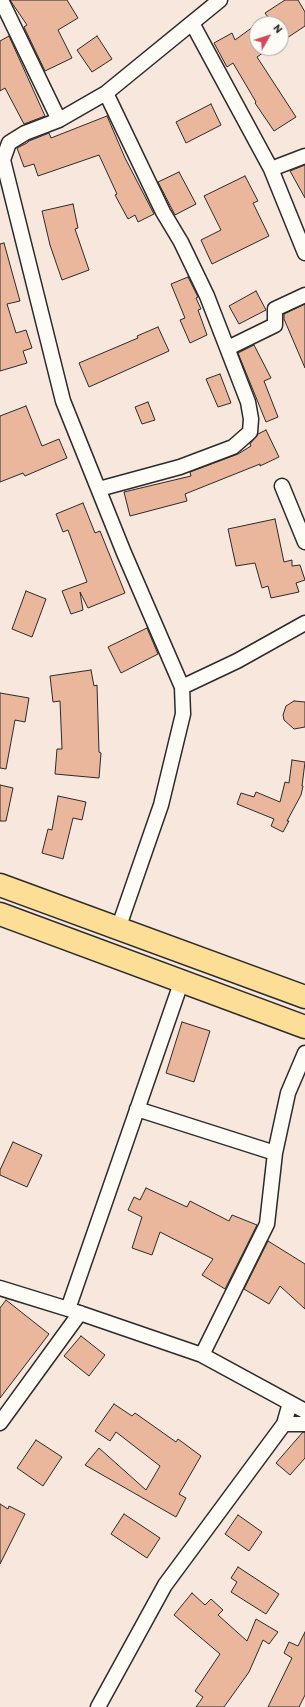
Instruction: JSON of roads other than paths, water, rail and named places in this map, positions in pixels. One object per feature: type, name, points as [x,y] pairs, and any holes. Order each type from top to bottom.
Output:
[{"type":"main road","points":[[0,885],[78,915],[305,997]]},
{"type":"main road","points":[[0,914],[181,983],[305,1027]]},
{"type":"main road","points":[[68,939],[78,915]]},
{"type":"street","points":[[1,0],[58,120]]},
{"type":"street","points":[[118,929],[161,805],[183,714],[182,687],[124,553],[63,401],[3,160],[9,143],[25,133],[58,120],[106,93],[220,0]]},
{"type":"street","points":[[192,23],[271,169],[305,253]]},
{"type":"street","points":[[99,489],[180,466],[233,448],[250,432],[252,419],[248,402],[207,296],[181,242],[163,212],[106,93]]},
{"type":"street","points":[[271,169],[305,156]]},
{"type":"street","points":[[228,348],[275,325],[275,309],[305,295]]},
{"type":"street","points":[[282,486],[305,542]]},
{"type":"street","points":[[182,687],[237,661],[305,623]]},
{"type":"street","points":[[0,1423],[74,1311],[137,1109],[181,983]]},
{"type":"street","points":[[202,1355],[267,1224],[275,1153],[288,1094],[305,1053]]},
{"type":"street","points":[[137,1109],[275,1153]]},
{"type":"street","points":[[0,1288],[74,1311],[202,1355],[305,1411]]},
{"type":"street","points":[[98,1707],[165,1585],[284,1424],[290,1403]]},
{"type":"street","points":[[284,1424],[305,1424]]}]
